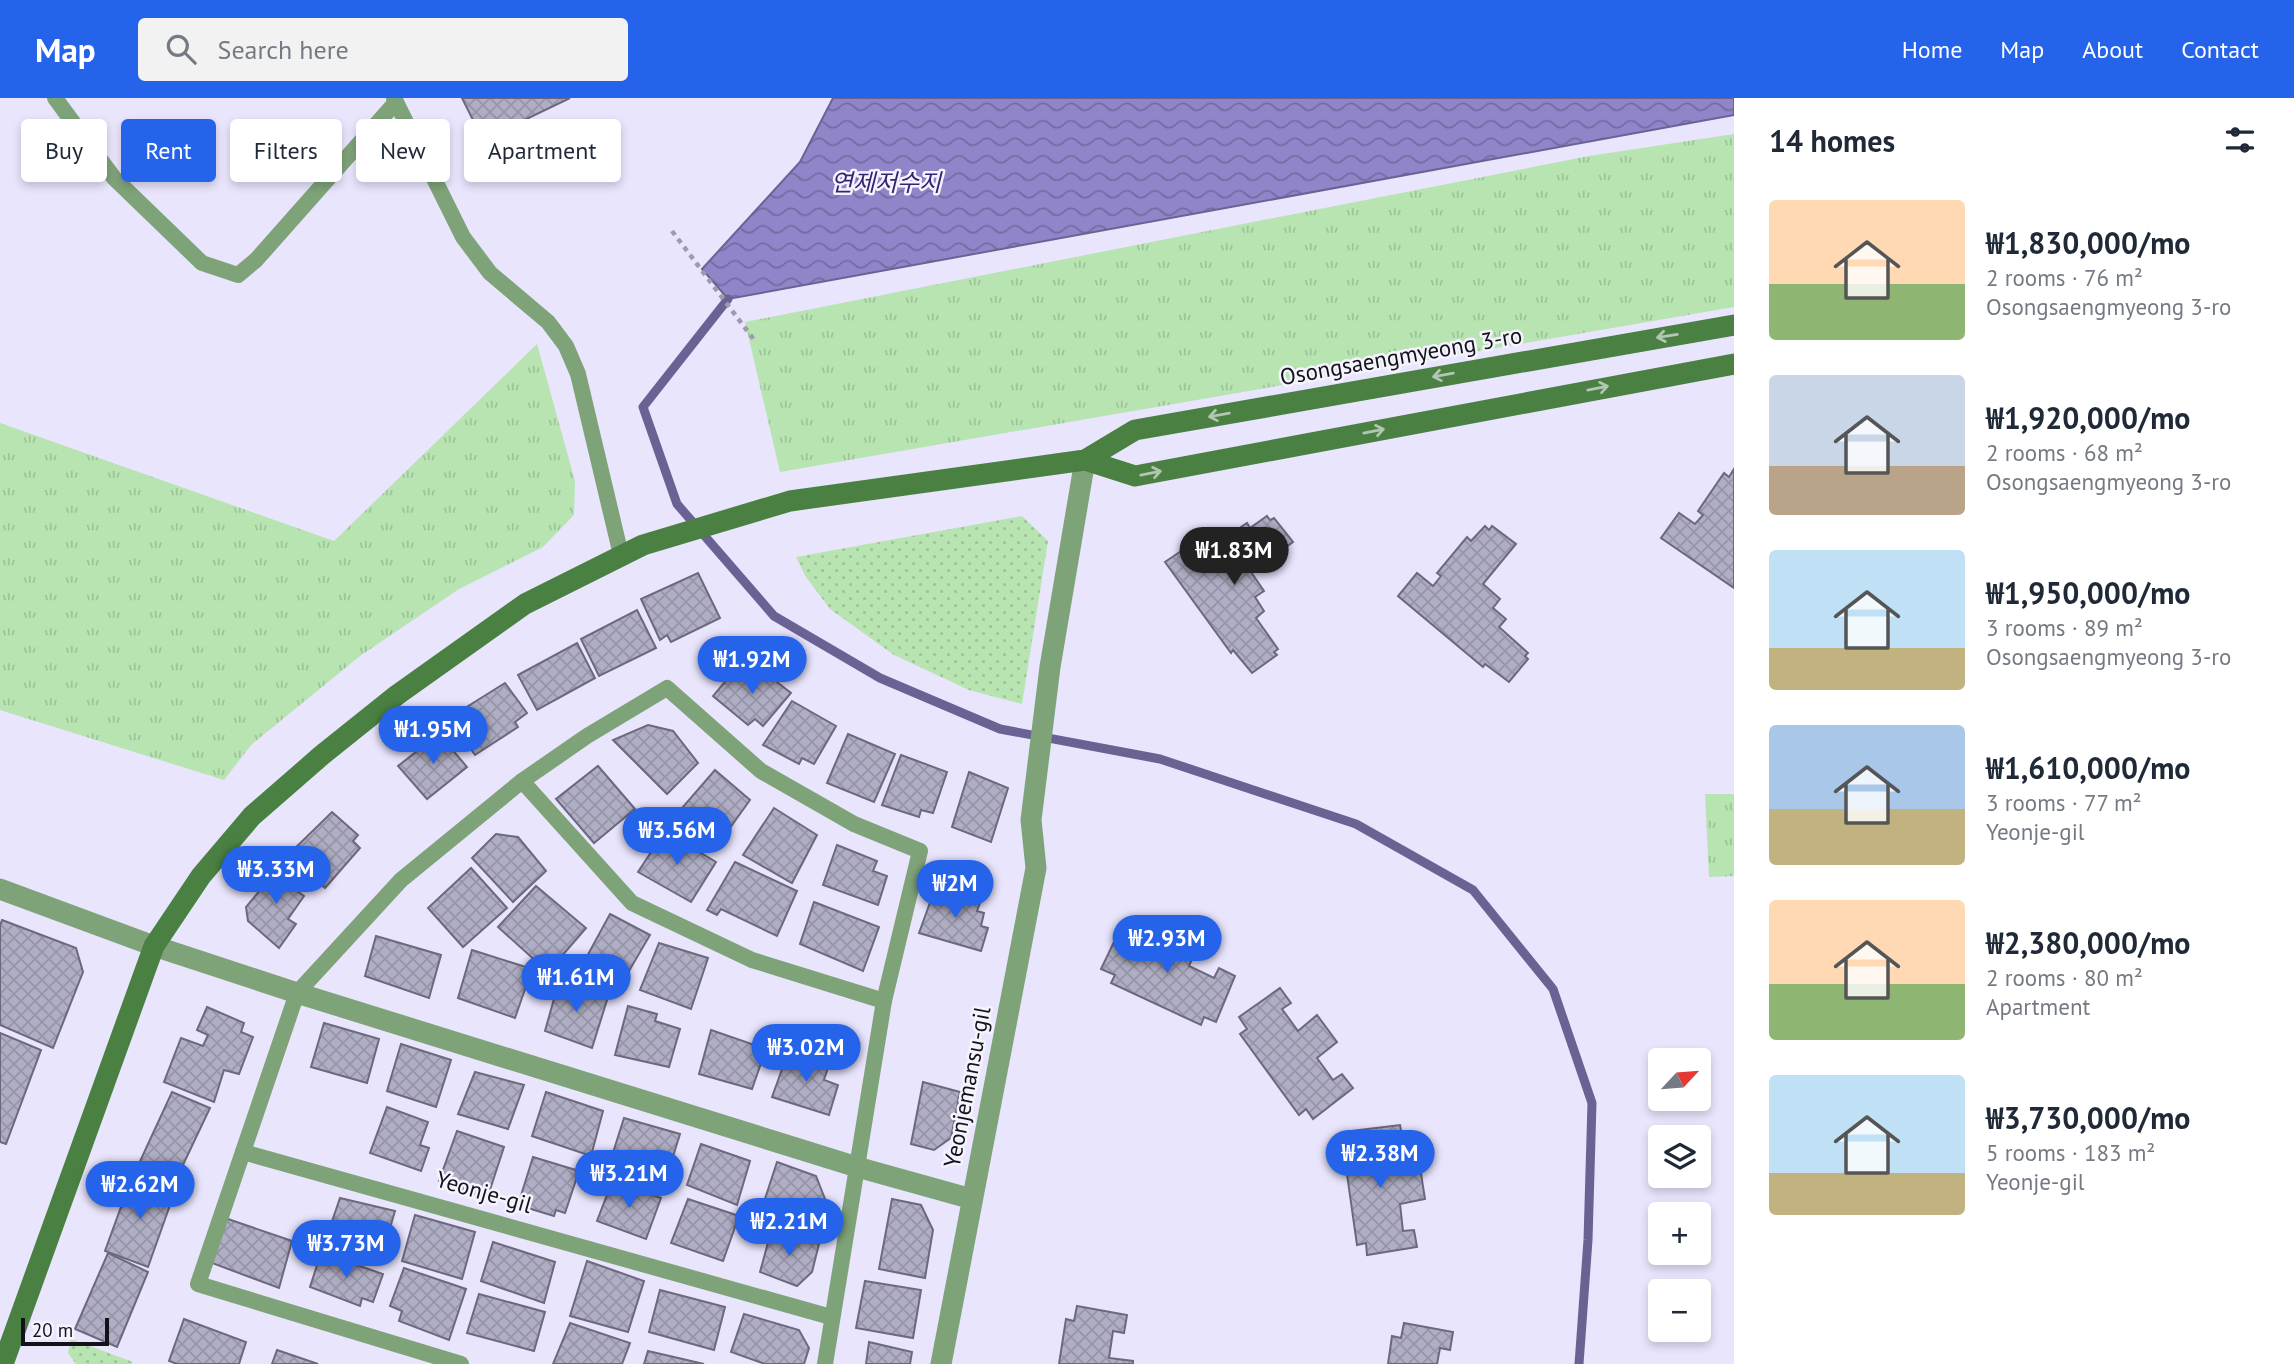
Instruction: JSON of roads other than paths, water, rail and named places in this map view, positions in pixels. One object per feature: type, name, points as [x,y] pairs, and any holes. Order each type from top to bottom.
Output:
[{"type":"street","name":"Osongsaengmyeong 3-ro","points":[[621,555],[643,545],[790,501],[1086,460],[1135,430],[1734,325]]},
{"type":"street","name":"Osongsaengmyeong 3-ro","points":[[1086,460],[1135,476],[1734,364]]},
{"type":"street","name":"Yeonjemansu-gil","points":[[941,1364],[1036,868],[1031,820],[1050,667],[1086,460]]},
{"type":"street","points":[[3,1364],[154,946],[201,876],[252,816],[397,695],[525,604],[621,555]]},
{"type":"street","points":[[0,889],[154,946],[296,993],[857,1167],[972,1199]]},
{"type":"lane","points":[[55,98],[114,178],[153,216],[202,263],[238,275],[256,260],[395,100],[463,237],[490,273],[548,322],[566,346],[578,374],[621,555]]},
{"type":"lane","points":[[461,1364],[198,1284],[296,993],[401,880],[522,781],[587,736],[667,688],[761,771],[854,824],[920,850],[884,1001],[825,1364]]},
{"type":"lane","points":[[522,781],[632,903],[752,960],[884,1001]]},
{"type":"lane","name":"Yeonje-gil","points":[[243,1152],[831,1317]]},
{"type":"water","name":"연제저수지","points":[[833,98],[1734,98],[1734,115],[728,299],[702,269],[800,162]]},
{"type":"waterway","points":[[728,299],[643,407],[677,504],[774,616],[880,678],[1000,729],[1160,759],[1356,824],[1473,890],[1553,989],[1592,1103],[1588,1240],[1579,1364]]}]
